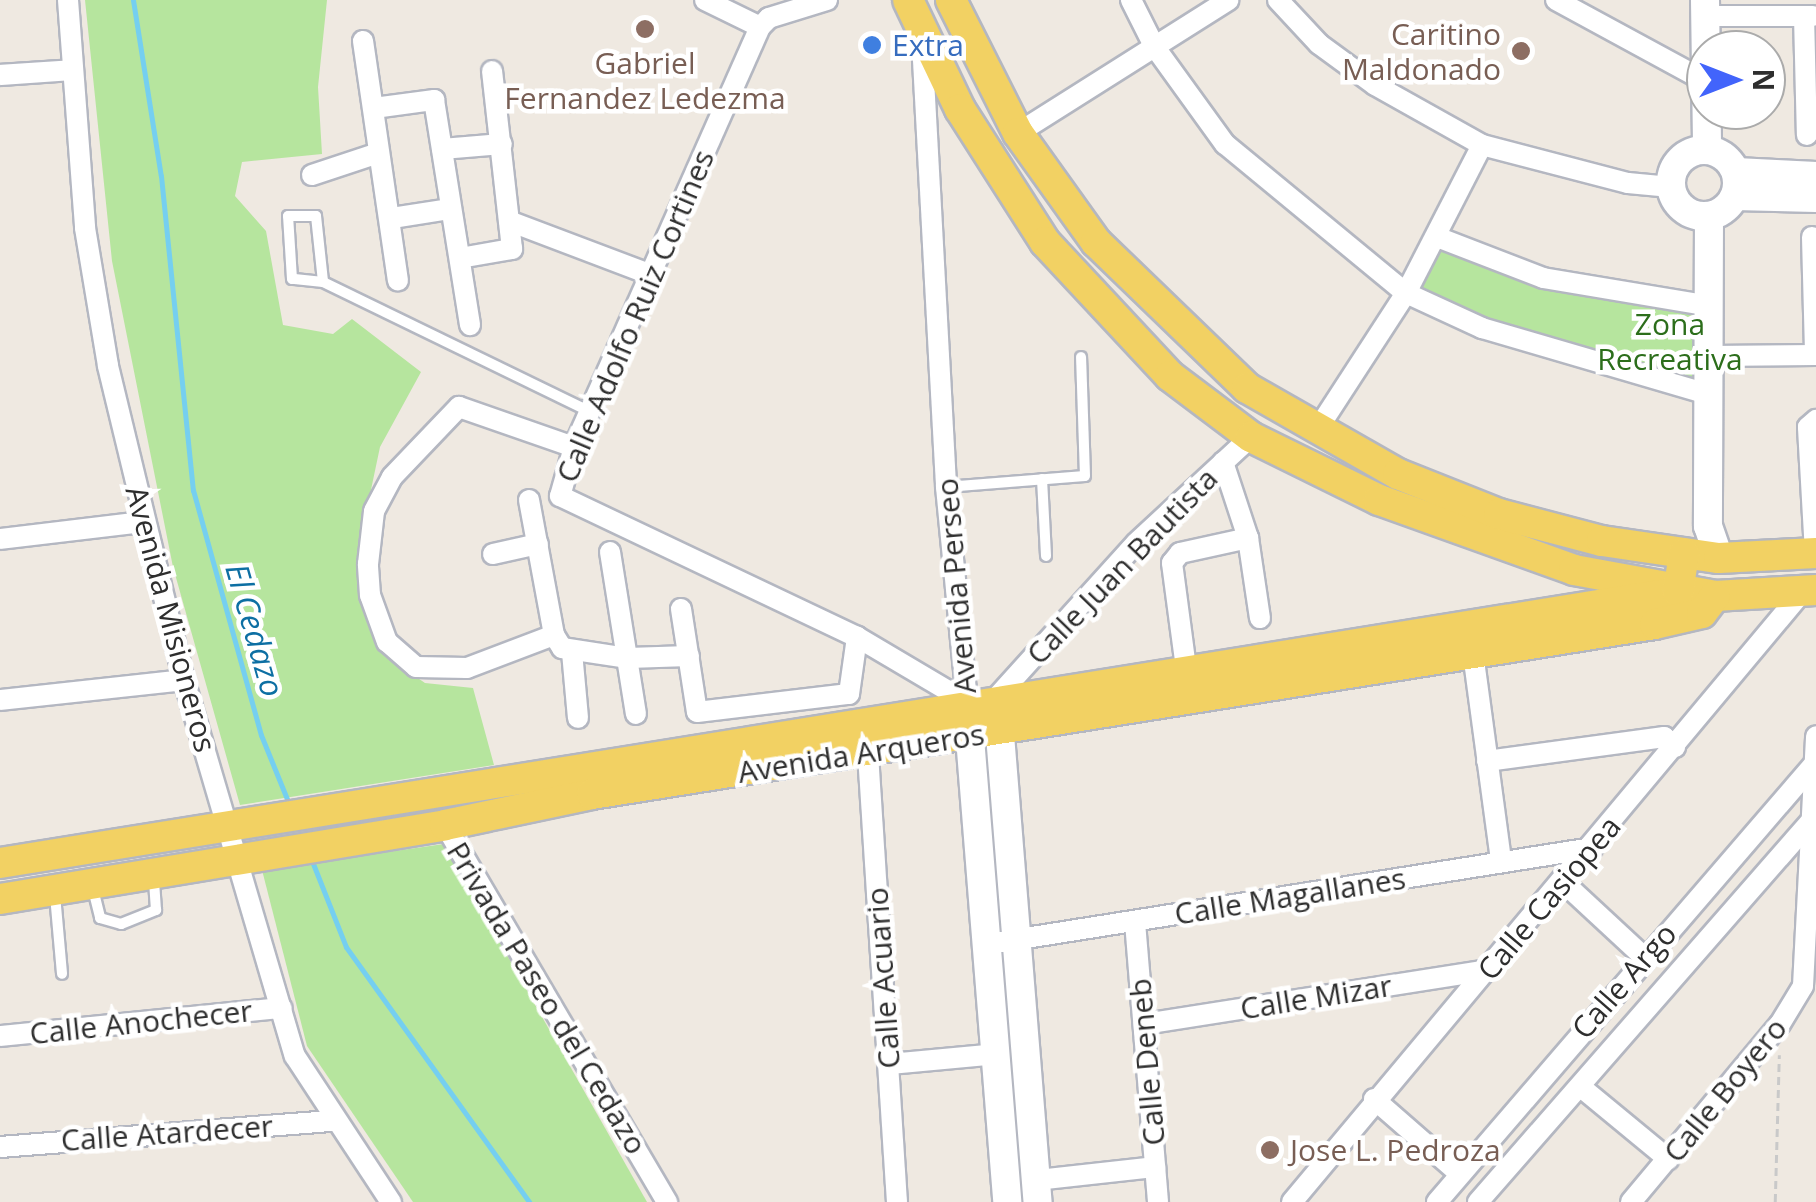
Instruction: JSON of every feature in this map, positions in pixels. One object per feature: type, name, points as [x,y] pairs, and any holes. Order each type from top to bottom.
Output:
[{"type":"main road","points":[[908,0],[960,109],[1045,242],[1170,376],[1251,437],[1432,519],[1574,570],[1715,596],[1809,591]]},
{"type":"main road","points":[[951,0],[1018,132],[1096,242],[1183,330],[1248,388],[1317,430],[1499,514],[1719,558],[1816,553]]},
{"type":"main road","points":[[1706,130],[1706,149]]},
{"type":"main road","points":[[1709,216],[1688,212],[1671,187],[1685,156],[1706,149],[1728,159],[1736,184]]},
{"type":"main road","points":[[1715,596],[1719,558],[1708,526],[1709,216],[1736,184],[1816,176]]},
{"type":"main road","points":[[1736,184],[1816,198]]},
{"type":"main road","points":[[1678,592],[1684,553],[1708,526]]},
{"type":"main road","name":"Avenida Arqueros","points":[[0,863],[982,700],[1678,592]]},
{"type":"main road","name":"Avenida Arqueros","points":[[0,899],[445,825],[592,794],[868,754],[1687,617],[1702,613],[1715,596]]},
{"type":"main road","name":"Avenida Perseo","points":[[982,700],[988,944],[1007,1202]]},
{"type":"main road","name":"Avenida Perseo","points":[[985,733],[1020,938],[1037,1191]]},
{"type":"street","name":"Avenida Misioneros","points":[[68,0],[85,228],[143,522],[184,680],[235,823],[295,1056],[334,1121],[391,1202]]},
{"type":"street","points":[[705,0],[760,27],[769,18],[827,0]]},
{"type":"street","points":[[1131,0],[1154,46],[1225,144],[1406,293],[1482,328],[1711,395]]},
{"type":"street","points":[[1018,132],[1228,0]]},
{"type":"street","points":[[1278,0],[1319,44],[1375,85],[1482,145],[1628,183],[1671,187]]},
{"type":"street","points":[[1556,0],[1686,70]]},
{"type":"street","points":[[1705,8],[1810,16],[1807,134]]},
{"type":"street","name":"Calle Adolfo Ruiz Cortines","points":[[760,27],[574,447],[560,496],[857,637]]},
{"type":"street","name":"Avenida Perseo","points":[[921,30],[946,487],[982,700]]},
{"type":"street","points":[[363,41],[378,153],[392,218],[398,280]]},
{"type":"street","points":[[0,75],[73,70]]},
{"type":"street","points":[[460,258],[512,249],[492,71]]},
{"type":"street","points":[[374,108],[434,100],[470,325]]},
{"type":"street","points":[[442,149],[502,144]]},
{"type":"street","points":[[1317,430],[1406,293],[1482,145]]},
{"type":"street","points":[[312,176],[378,153]]},
{"type":"street","points":[[392,218],[450,209]]},
{"type":"street","points":[[509,220],[649,274]]},
{"type":"street","points":[[1437,237],[1543,278],[1710,306]]},
{"type":"street","points":[[1711,356],[1816,356],[1812,237]]},
{"type":"street","points":[[554,635],[443,671],[416,667],[387,642],[370,595],[374,510],[392,476],[452,415],[470,406],[574,447]]},
{"type":"street","points":[[1816,420],[1808,427],[1816,553]]},
{"type":"street","name":"Calle Juan Bautista","points":[[982,700],[1136,542],[1251,437]]},
{"type":"street","points":[[1222,462],[1248,538],[1260,618]]},
{"type":"street","points":[[529,500],[554,635],[572,652],[628,658],[688,656]]},
{"type":"street","points":[[0,539],[143,522]]},
{"type":"street","points":[[1186,668],[1172,563],[1180,554],[1248,538]]},
{"type":"street","points":[[493,554],[538,544]]},
{"type":"street","points":[[610,552],[636,714]]},
{"type":"street","name":"Calle Casiopea","points":[[1292,1202],[1374,1099],[1564,883],[1809,591]]},
{"type":"street","points":[[681,609],[697,712],[849,694],[857,637],[982,700]]},
{"type":"street","points":[[572,652],[578,718]]},
{"type":"street","points":[[1473,652],[1501,861]]},
{"type":"street","points":[[0,700],[184,680]]},
{"type":"street","points":[[1811,821],[1816,736]]},
{"type":"street","points":[[1487,761],[1664,737],[1675,748]]},
{"type":"street","name":"Calle Acuario","points":[[868,754],[897,1202]]},
{"type":"street","name":"Calle Argo","points":[[1436,1202],[1815,763]]},
{"type":"street","name":"Calle Argo","points":[[1478,1202],[1582,1088],[1811,821]]},
{"type":"street","name":"Calle Boyero","points":[[1631,1202],[1796,1002],[1805,970],[1811,821]]},
{"type":"street","name":"Privada Paseo del Cedazo","points":[[445,825],[559,1028],[667,1202]]},
{"type":"street","name":"Calle Magallanes","points":[[988,944],[1592,848]]},
{"type":"street","points":[[1564,883],[1644,957]]},
{"type":"street","name":"Calle Deneb","points":[[1135,922],[1158,1202]]},
{"type":"street","name":"Calle Mizar","points":[[1144,1024],[1489,970]]},
{"type":"street","name":"Calle Anochecer","points":[[0,1036],[282,1008]]},
{"type":"street","points":[[889,1064],[996,1054]]},
{"type":"street","points":[[1582,1088],[1668,1160]]},
{"type":"street","points":[[1374,1099],[1460,1174]]},
{"type":"street","name":"Calle Atardecer","points":[[0,1147],[334,1121]]},
{"type":"street","points":[[1037,1191],[1155,1167]]},
{"type":"lane","points":[[323,282],[316,216],[288,216],[292,279],[323,282],[590,411]]},
{"type":"lane","points":[[946,487],[1085,476],[1081,357]]},
{"type":"lane","points":[[1042,479],[1046,556]]},
{"type":"lane","points":[[91,883],[100,918],[121,924],[156,910],[153,872]]},
{"type":"lane","points":[[54,890],[62,974]]},
{"type":"path","points":[[1775,1202],[1780,1024]]},
{"type":"green space","points":[[85,0],[327,0],[318,87],[322,154],[242,162],[235,196],[266,231],[283,325],[333,334],[352,319],[421,372],[380,447],[356,561],[384,655],[425,683],[473,688],[494,765],[240,805],[173,567],[112,261]]},
{"type":"green space","name":"Zona Recreativa","points":[[1437,237],[1475,254],[1710,306],[1711,395],[1406,293]]},
{"type":"green space","points":[[444,844],[647,1202],[413,1202],[307,1046],[262,870]]},
{"type":"waterway","name":"El Cedazo","points":[[133,0],[161,176],[193,490],[261,735],[289,804]]},
{"type":"waterway","name":"El Cedazo","points":[[310,856],[346,947],[529,1202]]},
{"type":"place","name":"Gabriel Fernandez Ledezma","points":[[645,29]]},
{"type":"place","name":"Extra","points":[[872,45]]},
{"type":"place","name":"Caritino Maldonado","points":[[1521,51]]},
{"type":"place","name":"Jose L. Pedroza","points":[[1270,1150]]}]
